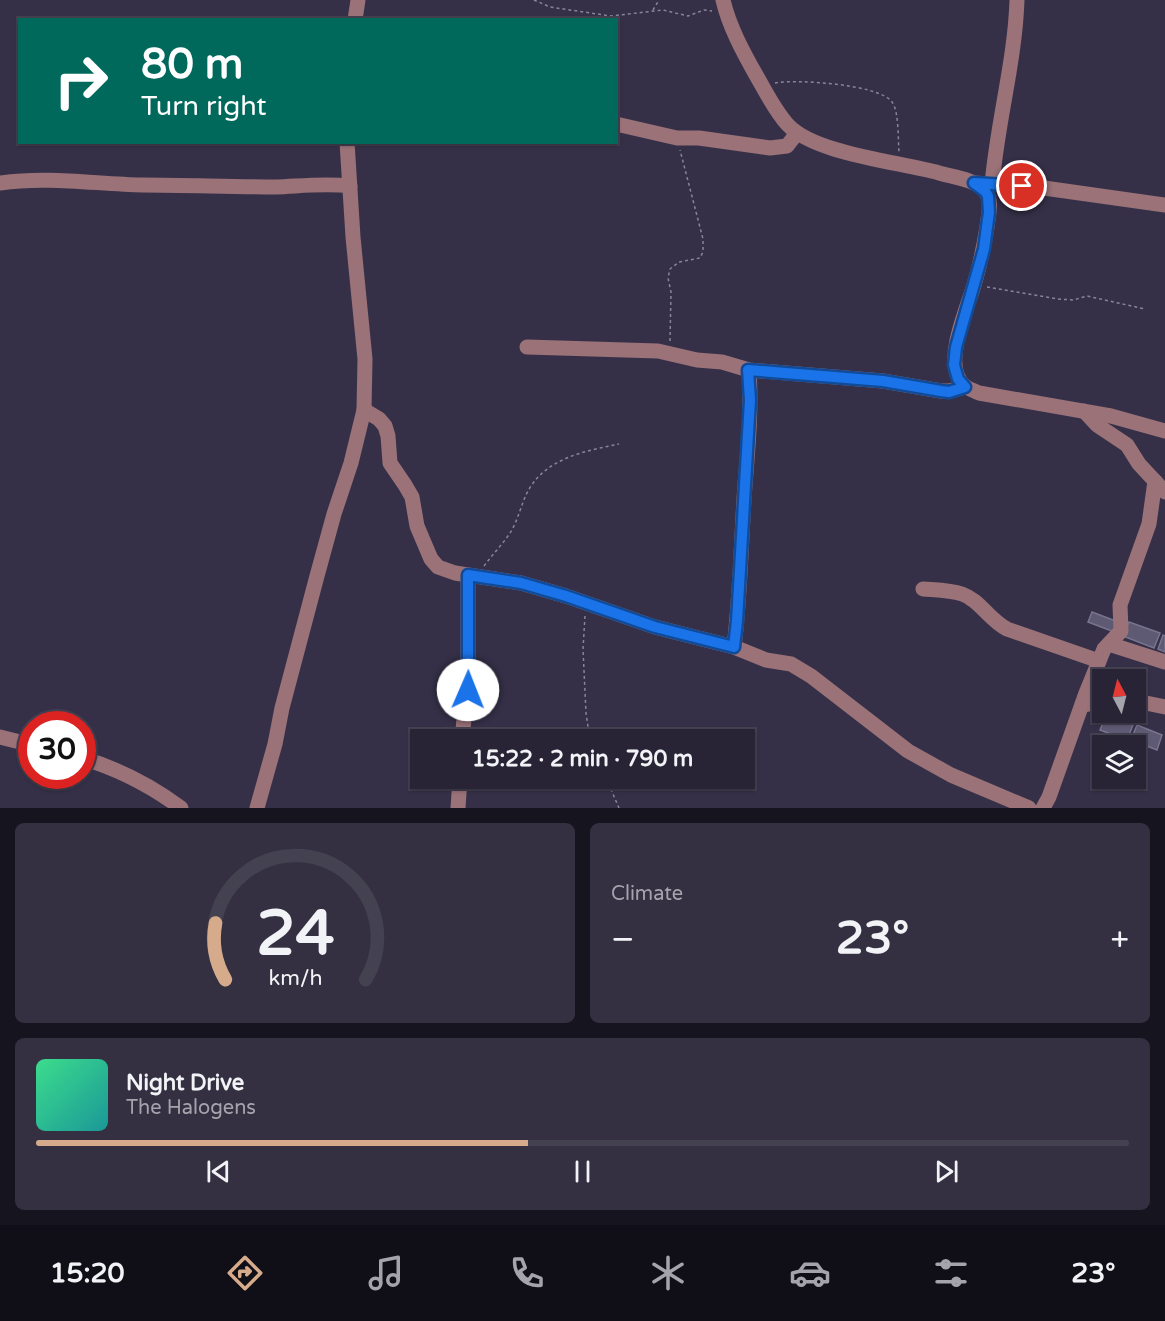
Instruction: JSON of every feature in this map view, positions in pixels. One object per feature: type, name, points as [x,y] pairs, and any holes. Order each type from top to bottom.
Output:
[{"type":"street","points":[[356,18],[358,0]]},
{"type":"street","points":[[723,0],[730,22],[762,86],[780,116],[797,133],[809,140],[868,158],[932,171],[974,183],[1036,187],[1165,205]]},
{"type":"street","points":[[992,185],[1017,0]]},
{"type":"street","points":[[618,124],[676,138],[699,138],[777,148],[787,146],[797,133]]},
{"type":"street","points":[[257,808],[311,596],[351,463],[364,410],[365,358],[347,144]]},
{"type":"street","points":[[0,183],[73,180],[276,187],[324,184],[350,186]]},
{"type":"street","points":[[974,183],[988,196],[989,212],[984,249],[963,318],[954,365],[958,379],[965,387],[979,393],[1111,416],[1165,431]]},
{"type":"street","points":[[527,347],[638,350],[722,362],[748,370],[883,381],[949,392],[965,387]]},
{"type":"street","points":[[734,647],[748,453],[750,400],[748,370]]},
{"type":"street","points":[[364,410],[379,419],[385,426],[390,463],[412,497],[416,523],[432,562],[440,568],[472,576],[521,583],[655,627],[734,647],[759,658],[790,663],[801,669],[908,752],[951,775],[1029,808]]},
{"type":"street","points":[[1043,808],[1104,649],[1121,631],[1120,605],[1160,486],[1139,464],[1127,445],[1097,425],[1084,411]]},
{"type":"street","points":[[463,729],[468,678],[472,576]]},
{"type":"street","points":[[923,589],[962,594],[974,601],[994,621],[1006,629],[1099,661]]},
{"type":"street","points":[[1109,644],[1165,662]]},
{"type":"street","points":[[1146,703],[1165,707]]},
{"type":"street","points":[[1082,705],[1092,704]]},
{"type":"street","points":[[0,737],[18,742]]},
{"type":"street","points":[[96,763],[131,776],[181,808]]},
{"type":"street","points":[[458,808],[459,789]]},
{"type":"path","points":[[534,0],[550,7],[611,16],[668,10],[688,16],[707,10],[730,22]]},
{"type":"path","points":[[653,11],[659,0]]},
{"type":"path","points":[[762,86],[802,81],[867,89],[886,97],[892,102],[895,111],[899,164]]},
{"type":"path","points":[[671,354],[671,292],[668,278],[670,269],[679,262],[700,258],[703,252],[699,220],[676,138]]},
{"type":"path","points":[[974,284],[1058,299],[1073,300],[1087,296],[1144,309]]},
{"type":"path","points":[[472,576],[511,531],[522,502],[538,476],[568,457],[588,450],[619,444]]},
{"type":"path","points":[[587,603],[583,643],[588,729]]},
{"type":"path","points":[[611,789],[619,808]]},
{"type":"building","points":[[1092,612],[1121,623],[1117,633],[1088,622]]},
{"type":"building","points":[[1129,622],[1160,633],[1154,648],[1123,636]]},
{"type":"building","points":[[1163,635],[1165,636],[1165,652],[1158,649]]},
{"type":"building","points":[[1103,723],[1133,725],[1129,735],[1114,735],[1100,730]]},
{"type":"building","points":[[1137,725],[1162,735],[1157,750],[1146,746],[1146,735],[1133,735]]},
{"type":"route","points":[[468,690],[468,575],[521,583],[655,627],[734,647],[748,453],[750,400],[748,370],[883,381],[949,392],[965,387],[958,379],[954,365],[956,347],[984,249],[989,212],[988,196],[974,183],[1022,186]]}]
